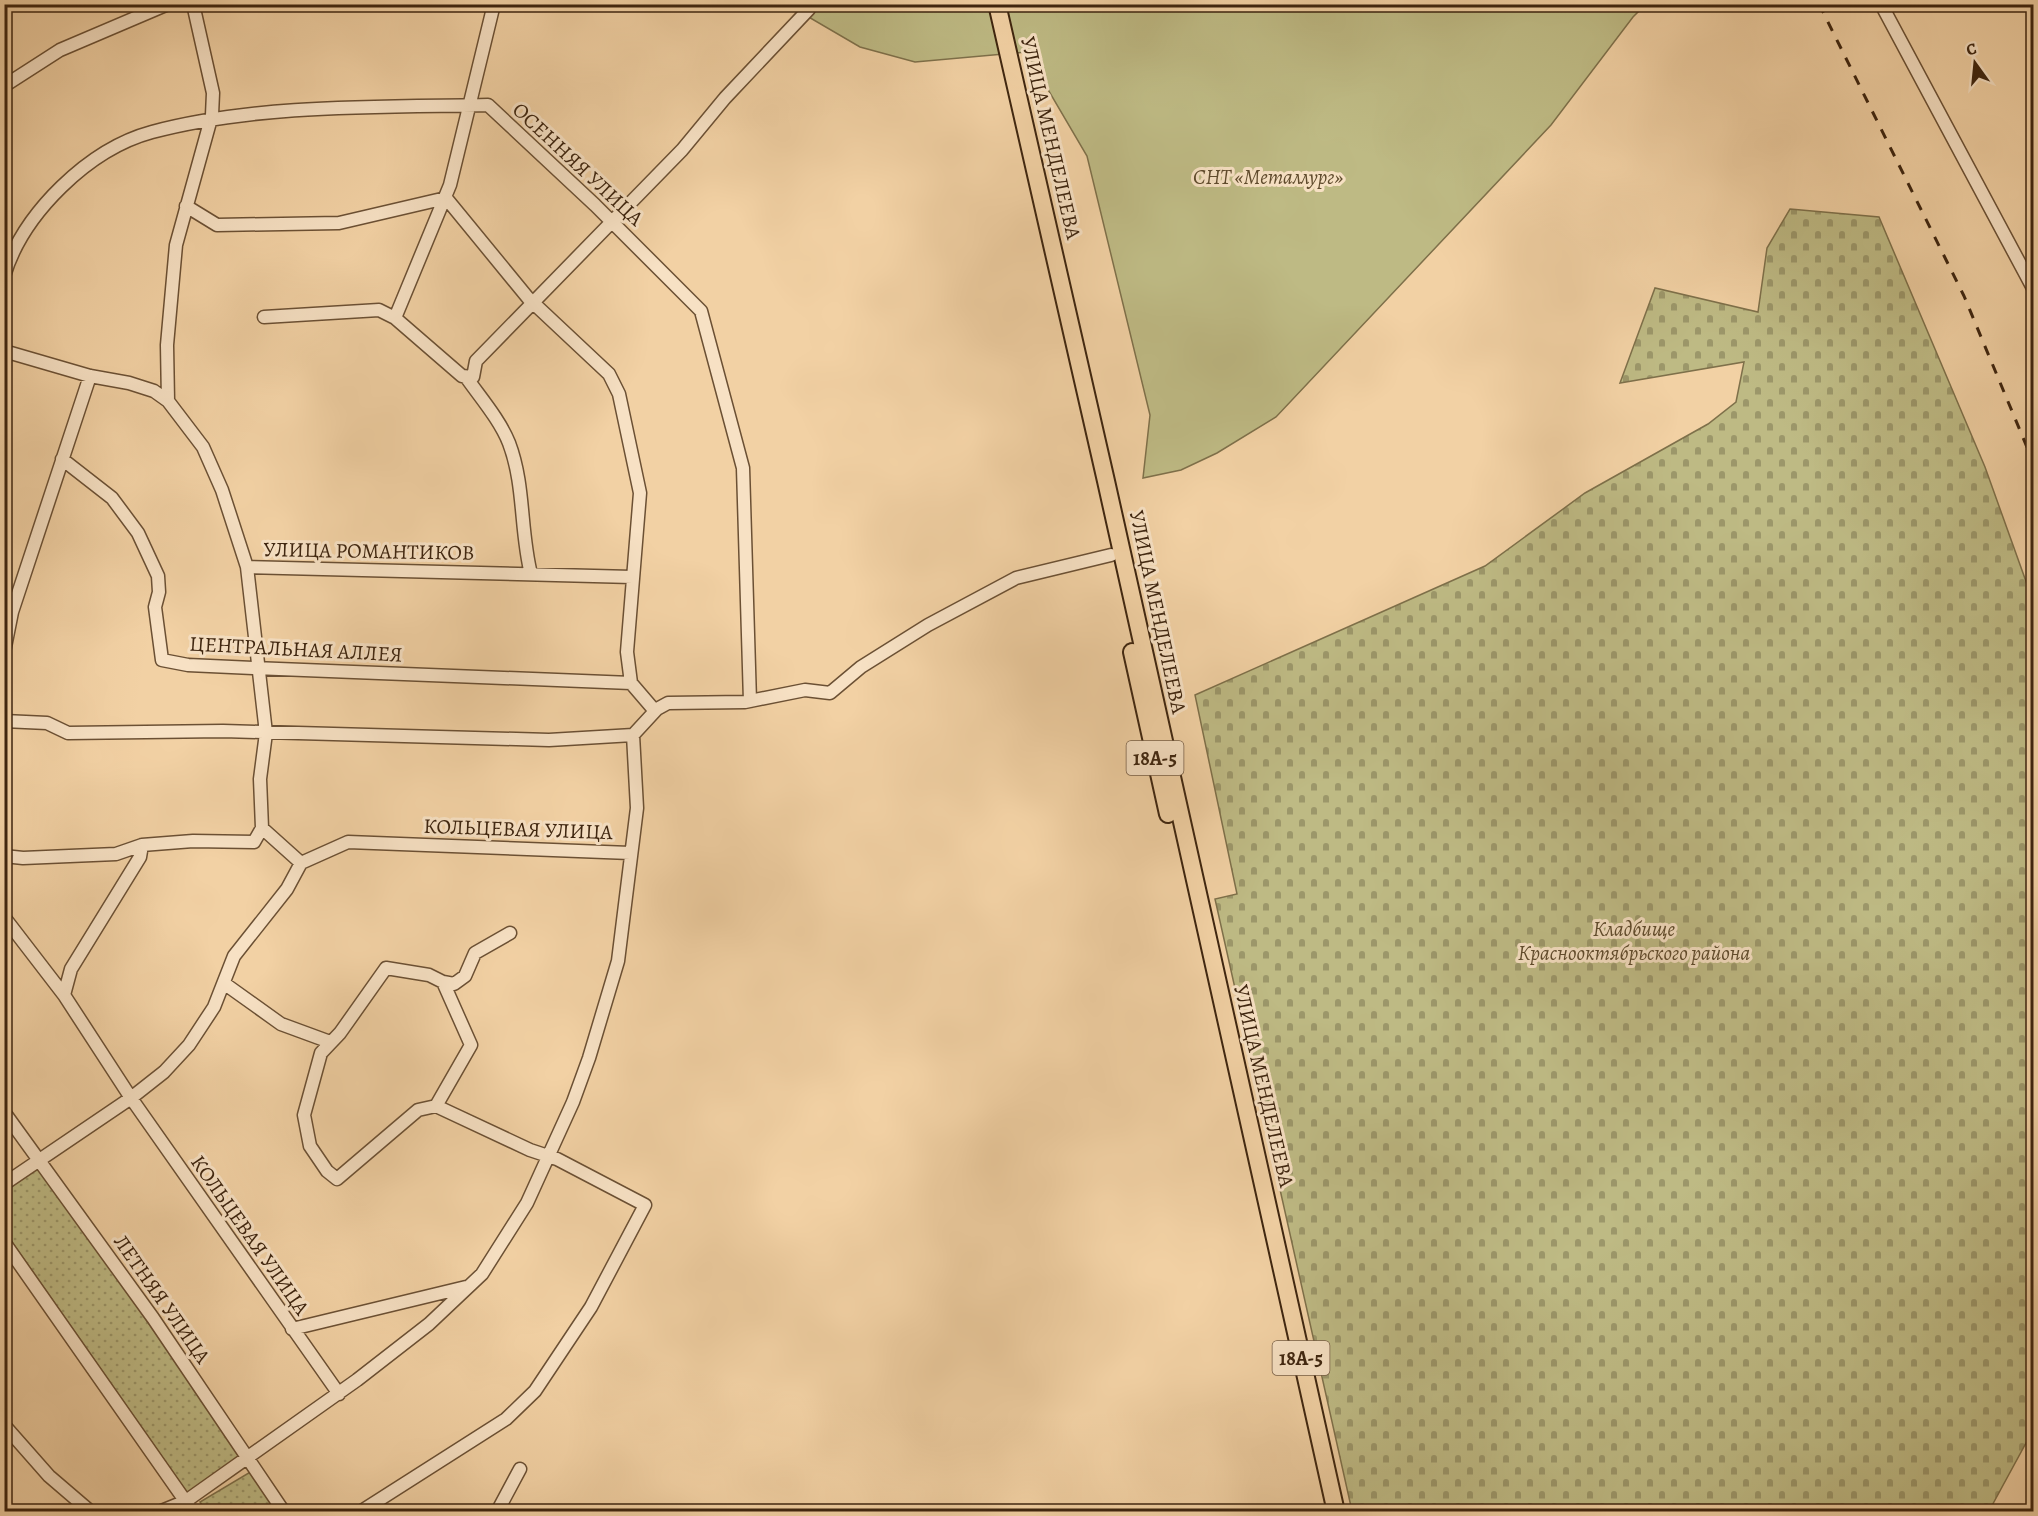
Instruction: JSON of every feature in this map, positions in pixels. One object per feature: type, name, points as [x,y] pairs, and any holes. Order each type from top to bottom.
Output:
[{"type":"highway","name":"УЛИЦА МЕНДЕЛЕЕВА","points":[[986,4],[1325,1512]]},
{"type":"highway","name":"УЛИЦА МЕНДЕЛЕЕВА","points":[[997,4],[1336,1512]]},
{"type":"street","points":[[4,86],[60,50],[168,4]]},
{"type":"street","points":[[168,401],[167,345],[176,245],[210,121],[213,93],[193,4]]},
{"type":"street","points":[[395,318],[450,184],[494,4]]},
{"type":"street","points":[[1881,4],[2034,290]]},
{"type":"street","points":[[264,317],[379,310],[395,318],[462,376],[473,377],[476,361],[682,150],[725,98],[809,9]]},
{"type":"street","name":"ОСЕННЯЯ УЛИЦА","points":[[4,276],[11,255],[32,222],[62,187],[90,162],[151,132],[210,121],[355,107],[488,105],[613,222],[701,311],[743,468],[750,701]]},
{"type":"street","points":[[186,206],[217,225],[339,224],[445,198]]},
{"type":"street","points":[[445,198],[533,303],[609,374],[619,394],[639,493],[637,554],[632,577],[627,651],[631,683],[655,711]]},
{"type":"street","points":[[4,351],[90,376],[129,383],[154,391],[168,401]]},
{"type":"street","points":[[4,652],[12,612],[90,376]]},
{"type":"street","points":[[466,377],[508,442],[524,508],[525,552],[531,574]]},
{"type":"street","name":"УЛИЦА РОМАНТИКОВ","points":[[168,401],[203,447],[222,490],[248,567],[632,577]]},
{"type":"street","name":"ЦЕНТРАЛЬНАЯ АЛЛЕЯ","points":[[62,459],[112,498],[138,533],[158,576],[159,592],[155,607],[162,660],[188,665],[258,669],[631,683]]},
{"type":"street","points":[[4,722],[47,723],[68,733],[266,733],[549,740],[633,735],[655,711],[668,703],[750,701],[805,690],[830,693],[861,667],[928,625],[1016,578],[1111,555]]},
{"type":"street","points":[[4,856],[23,858],[116,854],[142,845],[194,841],[254,842],[262,828],[260,779],[266,733],[248,567]]},
{"type":"street","name":"КОЛЬЦЕВАЯ УЛИЦА","points":[[159,1512],[190,1506],[248,1458],[339,1394],[429,1324],[482,1274],[527,1203],[573,1102],[618,962],[637,808],[633,735]]},
{"type":"street","points":[[4,1184],[131,1098],[164,1072],[189,1045],[225,984],[234,956],[286,889],[301,863],[262,828]]},
{"type":"street","name":"КОЛЬЦЕВАЯ УЛИЦА","points":[[301,863],[348,842],[630,853]]},
{"type":"street","points":[[64,995],[71,969],[140,857],[142,845]]},
{"type":"street","name":"КОЛЬЦЕВАЯ УЛИЦА","points":[[4,917],[64,995],[131,1098],[339,1394]]},
{"type":"street","points":[[360,1512],[506,1419],[535,1391],[591,1307],[645,1205],[557,1159],[436,1106],[418,1110],[337,1179],[327,1171],[310,1146],[304,1115],[321,1053],[340,1033],[386,968],[429,975],[443,982],[454,984],[465,976],[475,953],[510,933]]},
{"type":"street","points":[[436,1106],[471,1045],[443,982]]},
{"type":"street","points":[[225,984],[281,1024],[330,1042]]},
{"type":"street","name":"ЛЕТНЯЯ УЛИЦА","points":[[4,1112],[153,1318],[284,1512]]},
{"type":"street","points":[[4,1242],[190,1506]]},
{"type":"street","points":[[292,1329],[467,1287]]},
{"type":"street","points":[[4,1425],[49,1476],[91,1512]]},
{"type":"street","points":[[497,1512],[520,1469]]},
{"type":"green space","name":"СНТ «Металлург»","points":[[788,5],[1645,5],[1633,17],[1551,125],[1276,417],[1217,453],[1181,470],[1143,478],[1150,415],[1087,156],[1026,52],[915,62],[860,47]]},
{"type":"green space","name":"Кладбище Краснооктябрьского района","points":[[1790,209],[1879,217],[1985,467],[2033,601],[2033,1430],[1989,1511],[1352,1511],[1215,899],[1237,894],[1195,695],[1485,566],[1585,493],[1708,424],[1736,402],[1744,362],[1620,383],[1655,288],[1758,312],[1767,248]]},
{"type":"green space","points":[[39,1166],[242,1457],[188,1494],[5,1232],[4,1190]]},
{"type":"green space","points":[[252,1471],[279,1511],[206,1511],[200,1502]]},
{"type":"railway","points":[[1819,4],[1964,296],[2034,464]]}]
